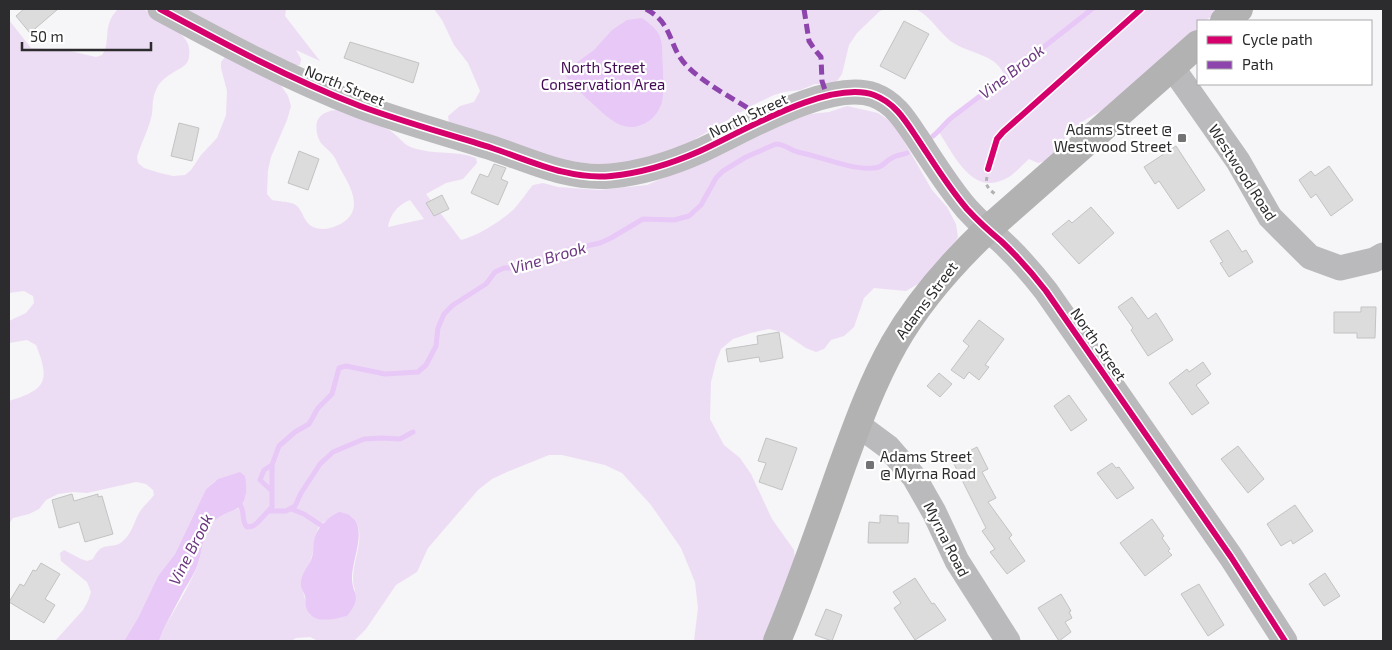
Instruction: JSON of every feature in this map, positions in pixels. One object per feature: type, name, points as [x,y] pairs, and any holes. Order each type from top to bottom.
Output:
[{"type":"main road","points":[[1225,20],[1239,9]]},
{"type":"main road","name":"Adams Street","points":[[776,641],[799,585],[857,424],[884,361],[912,314],[932,287],[956,260],[988,229],[1197,45]]},
{"type":"street","name":"North Street","points":[[160,9],[279,72],[352,103],[420,127],[549,168],[581,176],[613,176],[650,169],[692,155],[809,101],[846,92],[868,93],[888,102],[899,112],[953,191],[1030,271],[1073,328],[1286,641]]},
{"type":"street","name":"Westwood Road","points":[[1172,67],[1238,161],[1270,217],[1310,257],[1340,268],[1374,260],[1383,255]]},
{"type":"street","name":"Myrna Road","points":[[857,424],[888,447],[914,477],[934,512],[957,561],[1008,641]]},
{"type":"path","points":[[990,162],[986,184],[993,193],[1001,195]]},
{"type":"green space","points":[[135,8],[146,11],[166,22],[180,33],[187,42],[189,49],[189,59],[186,64],[164,79],[155,92],[151,120],[137,157],[138,163],[144,168],[173,176],[185,175],[191,170],[201,155],[217,138],[226,115],[227,91],[221,68],[221,62],[225,57],[280,84],[288,96],[291,106],[271,157],[268,170],[267,194],[272,200],[294,204],[301,210],[308,223],[317,228],[332,228],[345,221],[353,209],[354,203],[351,189],[335,157],[321,143],[317,134],[317,121],[320,116],[336,110],[347,112],[389,130],[406,145],[413,148],[461,154],[476,158],[477,163],[463,179],[446,183],[426,194],[461,240],[481,232],[508,214],[533,185],[543,183],[558,187],[600,190],[647,185],[799,118],[847,106],[878,113],[894,124],[932,190],[947,207],[956,224],[958,237],[954,244],[918,284],[906,291],[874,288],[864,298],[854,327],[844,336],[831,340],[824,349],[816,352],[806,348],[782,332],[769,329],[733,339],[721,349],[716,362],[711,382],[710,419],[724,445],[740,458],[751,474],[772,519],[794,550],[795,560],[771,626],[763,641],[694,641],[698,608],[695,582],[681,548],[651,505],[622,473],[605,465],[562,455],[549,455],[492,479],[478,490],[428,548],[417,572],[396,585],[366,629],[354,641],[318,641],[310,637],[296,638],[291,641],[159,641],[163,630],[194,574],[208,529],[224,513],[243,504],[246,495],[232,475],[215,481],[206,489],[175,554],[158,576],[138,618],[124,641],[55,641],[83,610],[91,592],[87,582],[61,561],[60,553],[64,550],[87,561],[93,559],[100,549],[120,543],[129,534],[137,516],[154,495],[153,490],[146,484],[136,482],[87,493],[58,494],[46,500],[39,509],[13,518],[9,524],[9,401],[31,393],[42,383],[44,376],[41,358],[36,345],[27,340],[9,343],[9,321],[26,313],[34,303],[33,296],[24,291],[9,293],[9,20],[31,48],[66,50],[96,57],[102,55],[105,50],[108,28],[113,15],[118,9]],"holes":[[[410,200],[424,219],[388,227],[395,210]],[[351,516],[357,523],[359,532],[353,581],[355,590],[347,616],[322,620],[310,615],[301,581],[313,554],[315,538],[322,523],[329,519]]]},
{"type":"green space","points":[[186,9],[286,9],[285,16],[320,61],[296,50],[301,59],[300,65],[293,65]]},
{"type":"green space","name":"North Street Conservation Area","points":[[434,9],[885,9],[880,11],[857,33],[849,45],[842,74],[837,81],[827,84],[815,84],[800,90],[774,95],[674,150],[613,166],[566,161],[449,123],[448,116],[460,106],[474,102],[480,91],[468,63],[454,45],[442,20]]},
{"type":"green space","points":[[914,9],[1221,9],[1206,20],[1197,20],[1197,29],[1183,45],[1104,109],[1085,120],[1067,135],[1053,156],[1038,163],[1029,159],[1005,179],[993,183],[982,182],[972,177],[956,159],[937,129],[1005,77],[1001,69],[990,59],[952,42],[929,18]]},
{"type":"water","points":[[642,18],[655,29],[661,39],[663,68],[662,102],[657,113],[649,121],[633,127],[619,124],[606,116],[566,76],[572,66],[594,50],[612,30],[627,20]]},
{"type":"water","points":[[240,472],[245,476],[245,500],[241,506],[222,515],[208,529],[196,569],[159,641],[124,641],[138,618],[158,576],[175,554],[206,489],[218,479]]},
{"type":"water","points":[[339,512],[349,515],[356,521],[358,529],[359,538],[352,576],[356,599],[347,616],[324,620],[318,619],[309,613],[306,607],[301,581],[312,557],[317,532],[327,520]]},
{"type":"building","points":[[24,9],[58,9],[30,33],[16,16]]},
{"type":"building","points":[[904,21],[929,34],[905,79],[880,66]]},
{"type":"building","points":[[350,42],[419,63],[413,83],[344,58]]},
{"type":"building","points":[[179,123],[199,128],[192,161],[171,156]]},
{"type":"building","points":[[1176,146],[1205,190],[1178,209],[1159,181],[1155,184],[1144,167]]},
{"type":"building","points":[[299,151],[319,159],[308,190],[288,183]]},
{"type":"building","points":[[494,164],[506,168],[501,179],[508,182],[498,205],[471,193],[480,174],[488,177]]},
{"type":"building","points":[[1329,166],[1353,200],[1331,216],[1316,194],[1311,198],[1299,180],[1311,171],[1315,176]]},
{"type":"building","points":[[442,195],[449,209],[434,216],[426,203]]},
{"type":"building","points":[[1091,207],[1114,233],[1079,264],[1052,234],[1069,220],[1072,223]]},
{"type":"building","points":[[1228,230],[1242,252],[1246,250],[1253,262],[1229,277],[1220,263],[1223,262],[1210,241]]},
{"type":"building","points":[[1132,297],[1148,319],[1156,313],[1173,340],[1148,356],[1131,330],[1133,328],[1118,307]]},
{"type":"building","points":[[1361,307],[1376,307],[1375,338],[1357,338],[1357,333],[1334,333],[1334,312],[1361,312]]},
{"type":"building","points":[[979,320],[1004,339],[985,365],[989,367],[979,380],[969,372],[964,379],[951,370],[969,346],[963,341]]},
{"type":"building","points":[[779,332],[783,358],[760,362],[759,357],[728,362],[726,349],[758,344],[757,336]]},
{"type":"building","points":[[1203,362],[1211,374],[1196,385],[1209,403],[1192,415],[1169,383],[1187,369],[1189,372]]},
{"type":"building","points":[[939,373],[952,384],[940,397],[927,386]]},
{"type":"building","points":[[1069,395],[1087,420],[1071,431],[1054,406]]},
{"type":"building","points":[[766,438],[797,448],[782,490],[759,482],[766,463],[758,461]]},
{"type":"building","points":[[1238,446],[1264,479],[1248,493],[1221,459]]},
{"type":"building","points":[[977,447],[988,469],[982,472],[996,498],[988,502],[1012,535],[1009,538],[1025,561],[1007,574],[990,552],[995,549],[982,531],[986,528],[952,460]]},
{"type":"building","points":[[1112,463],[1116,468],[1119,467],[1134,488],[1117,499],[1097,473]]},
{"type":"building","points":[[72,494],[74,501],[98,494],[98,497],[102,496],[113,534],[85,542],[79,522],[59,528],[52,500]]},
{"type":"building","points":[[1295,505],[1313,531],[1293,544],[1291,540],[1281,546],[1267,524]]},
{"type":"building","points":[[880,515],[898,516],[898,523],[909,523],[908,543],[868,543],[869,522],[880,523]]},
{"type":"building","points":[[1152,519],[1164,536],[1162,538],[1172,555],[1145,576],[1120,543]]},
{"type":"building","points":[[41,563],[60,574],[45,599],[55,605],[44,623],[9,602],[20,584],[24,586],[33,570],[36,571]]},
{"type":"building","points":[[1325,573],[1340,596],[1324,606],[1309,584]]},
{"type":"building","points":[[915,578],[932,604],[934,603],[946,620],[915,640],[894,608],[901,603],[893,592]]},
{"type":"building","points":[[1199,584],[1224,625],[1208,636],[1181,594]]},
{"type":"building","points":[[1061,594],[1071,611],[1069,612],[1072,618],[1065,622],[1071,632],[1059,641],[1038,608]]},
{"type":"building","points":[[826,609],[842,615],[832,641],[815,635]]},
{"type":"waterway","name":"Vine Brook","points":[[933,136],[952,117],[1092,9]]},
{"type":"waterway","name":"Vine Brook","points":[[237,501],[242,508],[247,527],[257,523],[272,507],[272,465],[279,446],[295,432],[309,424],[318,408],[332,394],[339,368],[346,366],[385,374],[418,372],[426,365],[436,346],[438,328],[444,314],[453,305],[486,284],[495,272],[504,268],[516,268],[523,263],[539,262],[568,250],[600,243],[643,219],[674,220],[689,216],[701,205],[716,178],[723,171],[746,157],[776,144],[840,164],[861,168],[879,167],[894,157],[907,153]]},
{"type":"waterway","points":[[269,511],[286,511],[295,506],[320,464],[333,452],[364,439],[400,439],[413,432]]},
{"type":"waterway","points":[[272,465],[264,470],[260,480],[272,491]]},
{"type":"waterway","points":[[291,509],[304,514],[322,526]]},
{"type":"marked path","points":[[646,9],[662,21],[680,58],[694,73],[766,120]]},
{"type":"marked path","points":[[804,9],[809,41],[821,57],[822,81],[827,96]]},
{"type":"cycle path","points":[[160,9],[233,48],[334,96],[409,123],[550,168],[580,175],[623,175],[668,163],[700,151],[786,110],[834,94],[855,92],[881,98],[894,107],[904,119],[967,209],[1013,253],[1046,291],[1231,557],[1285,641]]},
{"type":"cycle path","points":[[988,169],[997,139],[1003,132],[1141,9]]},
{"type":"place","name":"Adams Street @ Westwood Street","points":[[1182,138]]},
{"type":"place","name":"Adams Street @ Myrna Road","points":[[870,465]]}]
